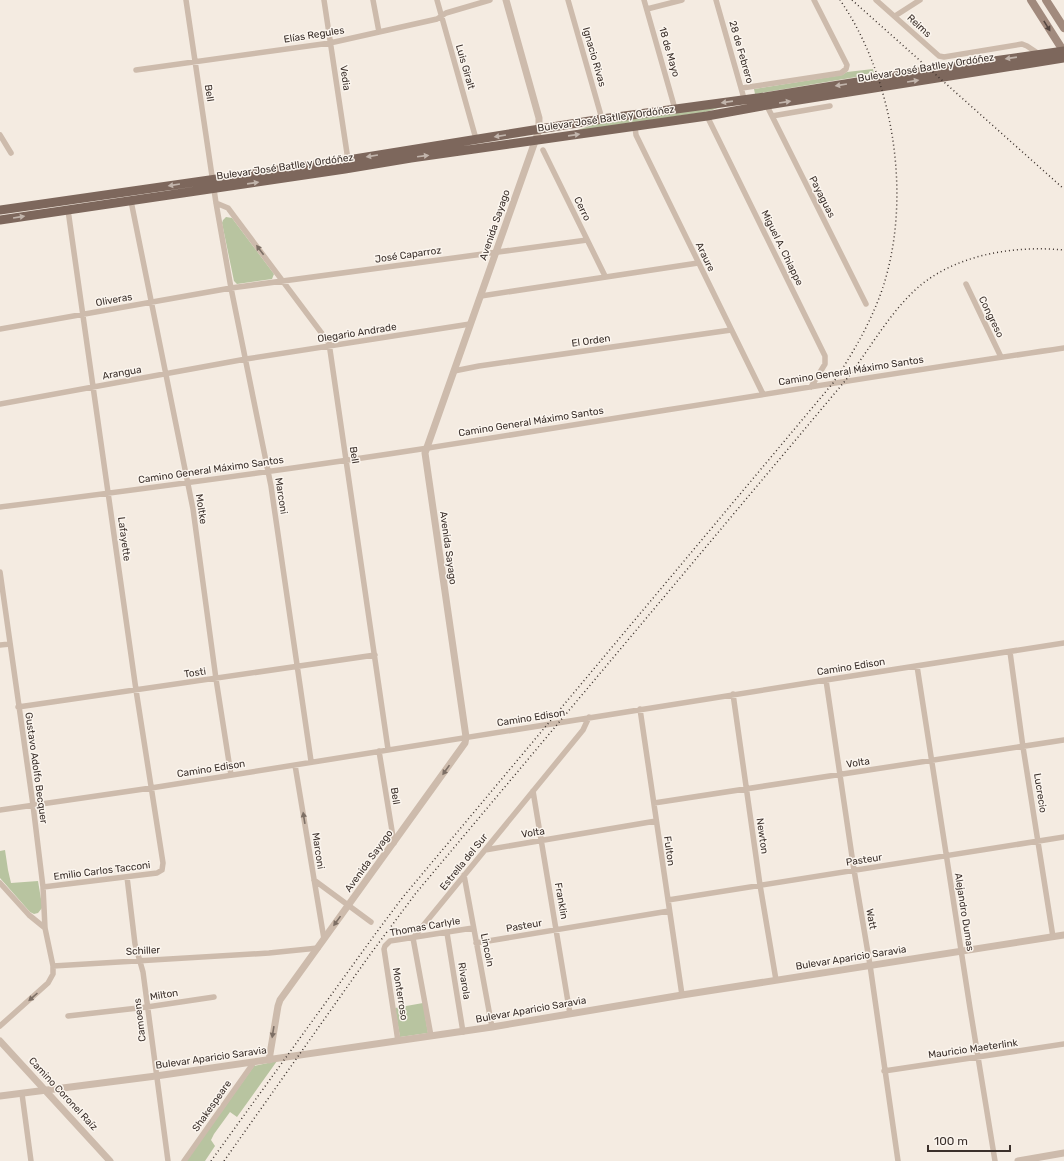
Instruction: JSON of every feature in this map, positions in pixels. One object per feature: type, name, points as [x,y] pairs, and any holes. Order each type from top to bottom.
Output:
[{"type":"main road","points":[[1031,0],[1064,53]]},
{"type":"main road","points":[[1046,0],[1064,28]]},
{"type":"main road","name":"Bulevar José Batlle y Ordóñez","points":[[766,101],[1039,54],[1064,53]]},
{"type":"main road","name":"Bulevar José Batlle y Ordóñez","points":[[213,184],[348,160],[602,119],[675,109],[766,101],[1064,53]]},
{"type":"main road","name":"Bulevar José Batlle y Ordóñez","points":[[0,210],[337,170],[707,116],[745,104]]},
{"type":"main road","name":"Bulevar José Batlle y Ordóñez","points":[[0,220],[131,201],[150,193]]},
{"type":"street","name":"Bell","points":[[186,0],[213,184]]},
{"type":"street","name":"Vedia","points":[[324,0],[348,160]]},
{"type":"street","points":[[373,0],[379,32]]},
{"type":"street","name":"Luis Giralt","points":[[437,0],[476,139]]},
{"type":"street","name":"Elías Regules","points":[[136,70],[330,43],[437,19],[446,13],[490,0]]},
{"type":"street","name":"Avenida Sayago","points":[[269,1060],[280,1000],[465,743],[466,737],[425,457],[426,448],[539,130],[539,118],[506,0]]},
{"type":"street","name":"Ignacio Rivas","points":[[568,0],[602,119]]},
{"type":"street","name":"18 de Mayo","points":[[644,0],[675,109]]},
{"type":"street","points":[[647,9],[682,0]]},
{"type":"street","name":"28 de Febrero","points":[[716,0],[742,88],[745,104]]},
{"type":"street","name":"Bulevar José Batlle y Ordóñez","points":[[742,88],[841,73],[846,69],[847,65],[814,0]]},
{"type":"street","name":"Reims","points":[[876,0],[936,54],[944,57],[953,56]]},
{"type":"street","points":[[895,16],[920,0]]},
{"type":"street","name":"Bulevar José Batlle y Ordóñez","points":[[953,56],[1022,44],[1039,54]]},
{"type":"street","name":"Payaguas","points":[[766,101],[772,116],[866,304]]},
{"type":"street","points":[[772,116],[830,106]]},
{"type":"street","name":"Miguel A. Chiappe","points":[[707,116],[825,356],[825,364],[811,387]]},
{"type":"street","name":"Araure","points":[[635,127],[636,135],[763,394]]},
{"type":"street","points":[[0,135],[11,153]]},
{"type":"street","name":"Cerro","points":[[543,150],[605,276]]},
{"type":"street","name":"Marconi","points":[[213,184],[268,472],[311,761]]},
{"type":"street","name":"Moltke","points":[[131,201],[193,509],[216,679],[231,775]]},
{"type":"street","name":"Bell","points":[[216,203],[228,208],[326,338],[329,347],[388,749]]},
{"type":"street","name":"Lafayette","points":[[68,210],[136,690],[164,863],[162,870]]},
{"type":"street","name":"José Caparroz","points":[[232,288],[587,240]]},
{"type":"street","points":[[481,296],[698,263]]},
{"type":"street","name":"Congreso","points":[[966,284],[1001,357]]},
{"type":"street","name":"Oliveras","points":[[0,329],[232,288]]},
{"type":"street","name":"Olegario Andrade","points":[[246,360],[470,324]]},
{"type":"street","name":"El Orden","points":[[454,371],[479,366],[731,330]]},
{"type":"street","name":"Camino General Máximo Santos","points":[[0,507],[268,472],[1064,348]]},
{"type":"street","name":"Arangua","points":[[0,404],[246,360]]},
{"type":"street","name":"Gustavo Adolfo Becquer","points":[[0,572],[33,806],[43,887],[45,928],[53,966]]},
{"type":"street","name":"Camino Edison","points":[[0,810],[151,788],[311,761],[1064,643]]},
{"type":"street","points":[[0,645],[10,644]]},
{"type":"street","name":"Lucrecio","points":[[1010,652],[1023,747],[1053,937]]},
{"type":"street","name":"Tosti","points":[[18,707],[374,655]]},
{"type":"street","name":"Alejandro Dumas","points":[[917,666],[995,1161]]},
{"type":"street","name":"Watt","points":[[826,680],[839,775],[870,965],[898,1161]]},
{"type":"street","name":"Newton","points":[[733,694],[760,885],[776,980]]},
{"type":"street","name":"Fulton","points":[[640,709],[682,994]]},
{"type":"street","name":"Estrella del Sur","points":[[413,938],[583,730],[589,718]]},
{"type":"street","name":"Volta","points":[[654,803],[1064,740]]},
{"type":"street","name":"Bell","points":[[379,751],[394,843]]},
{"type":"street","name":"Marconi","points":[[295,764],[324,939]]},
{"type":"street","name":"Franklin","points":[[533,791],[570,1014]]},
{"type":"street","name":"Volta","points":[[484,850],[656,820]]},
{"type":"street","name":"Pasteur","points":[[668,900],[1064,837]]},
{"type":"street","name":"Emilio Carlos Tacconi","points":[[43,887],[157,873],[162,870]]},
{"type":"street","name":"Lincoln","points":[[464,875],[492,1027]]},
{"type":"street","name":"Camoens","points":[[127,877],[135,944],[143,972],[168,1161]]},
{"type":"street","points":[[314,880],[371,922]]},
{"type":"street","points":[[0,883],[29,915],[45,928]]},
{"type":"street","name":"Pasteur","points":[[476,943],[669,911]]},
{"type":"street","name":"Thomas Carlyle","points":[[384,949],[390,941],[473,928]]},
{"type":"street","name":"Rivarola","points":[[447,933],[464,1032]]},
{"type":"street","name":"Bulevar Aparicio Saravia","points":[[0,1096],[156,1076],[464,1032],[682,994],[1064,935]]},
{"type":"street","points":[[413,938],[431,1036]]},
{"type":"street","name":"Schiller","points":[[53,966],[262,954],[318,948]]},
{"type":"street","name":"Monterroso","points":[[384,949],[398,1041]]},
{"type":"street","points":[[0,1026],[48,983],[53,974],[53,966]]},
{"type":"street","name":"Milton","points":[[68,1016],[147,1007],[214,997]]},
{"type":"street","name":"Camino Coronel Raíz","points":[[0,1041],[110,1161]]},
{"type":"street","name":"Mauricio Maeterlink","points":[[884,1071],[1064,1044]]},
{"type":"street","name":"Shakespeare","points":[[184,1161],[254,1062]]},
{"type":"street","points":[[22,1094],[30,1161]]},
{"type":"street","points":[[1018,1161],[1064,1153]]},
{"type":"green space","points":[[873,69],[874,74],[755,94],[754,89],[842,75],[847,72]]},
{"type":"green space","points":[[724,106],[706,112],[575,131],[595,124]]},
{"type":"green space","points":[[226,217],[232,218],[274,274],[272,279],[237,284],[234,281],[222,223]]},
{"type":"green space","points":[[5,850],[11,883],[38,881],[42,908],[38,913],[34,914],[30,912],[0,878],[0,851]]},
{"type":"green space","points":[[423,1003],[428,1033],[400,1037],[395,1008]]},
{"type":"green space","points":[[277,1061],[237,1117],[230,1112],[214,1134],[211,1140],[215,1146],[205,1161],[186,1161],[254,1066]]},
{"type":"railway","points":[[211,1161],[403,897],[833,383],[860,338],[872,315],[882,290],[891,255],[896,217],[897,179],[893,140],[885,102],[874,65],[859,31],[840,0]]},
{"type":"railway","points":[[852,0],[1064,189]]},
{"type":"railway","points":[[224,1161],[369,956],[416,893],[845,381],[903,302],[928,279],[945,269],[964,261],[1004,251],[1024,249],[1064,250]]}]
